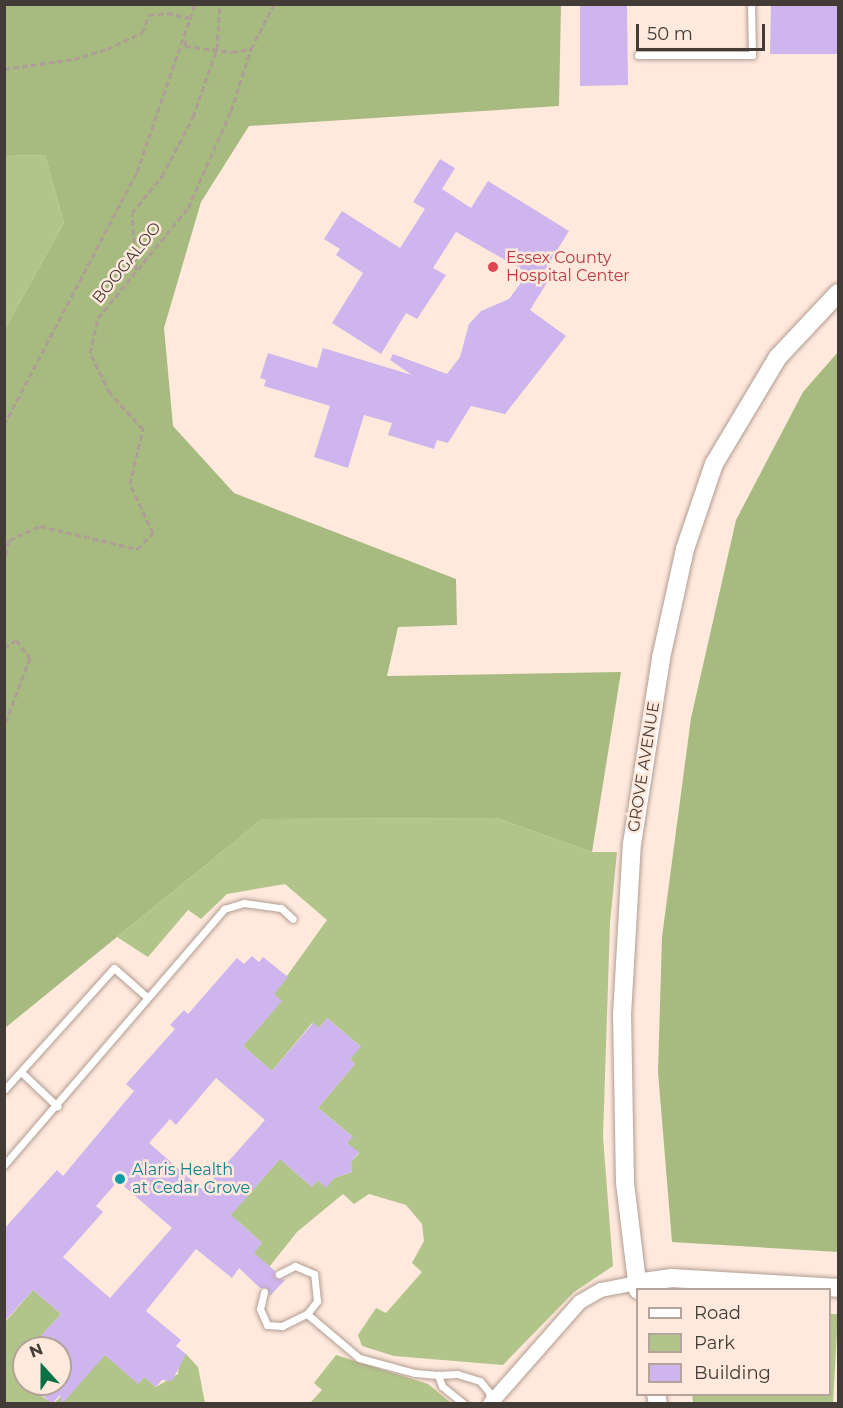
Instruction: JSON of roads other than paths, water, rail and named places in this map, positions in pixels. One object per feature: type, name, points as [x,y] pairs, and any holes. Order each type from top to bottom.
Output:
[{"type":"street","name":"GROVE AVENUE","points":[[637,1286],[625,1183],[622,1015],[632,844],[661,658],[685,549],[714,464],[778,357],[838,293]]},
{"type":"street","points":[[490,1404],[580,1302],[601,1290],[637,1286],[672,1278],[838,1288]]},
{"type":"lane","points":[[639,55],[752,55],[751,4]]},
{"type":"lane","points":[[4,1165],[224,909],[244,903],[281,908],[293,919]]},
{"type":"lane","points":[[4,1090],[114,968],[147,997]]},
{"type":"lane","points":[[21,1072],[57,1106]]},
{"type":"lane","points":[[264,1292],[260,1309],[267,1324],[282,1326],[307,1314],[317,1301],[314,1274],[295,1266],[279,1274]]},
{"type":"lane","points":[[307,1314],[359,1358],[415,1373],[458,1374],[480,1381],[489,1392],[490,1404]]},
{"type":"lane","points":[[438,1375],[442,1386],[464,1404]]},
{"type":"place","name":"Essex County Hospital Center","points":[[493,267]]},
{"type":"place","name":"Alaris Health at Cedar Grove","points":[[120,1179]]}]
